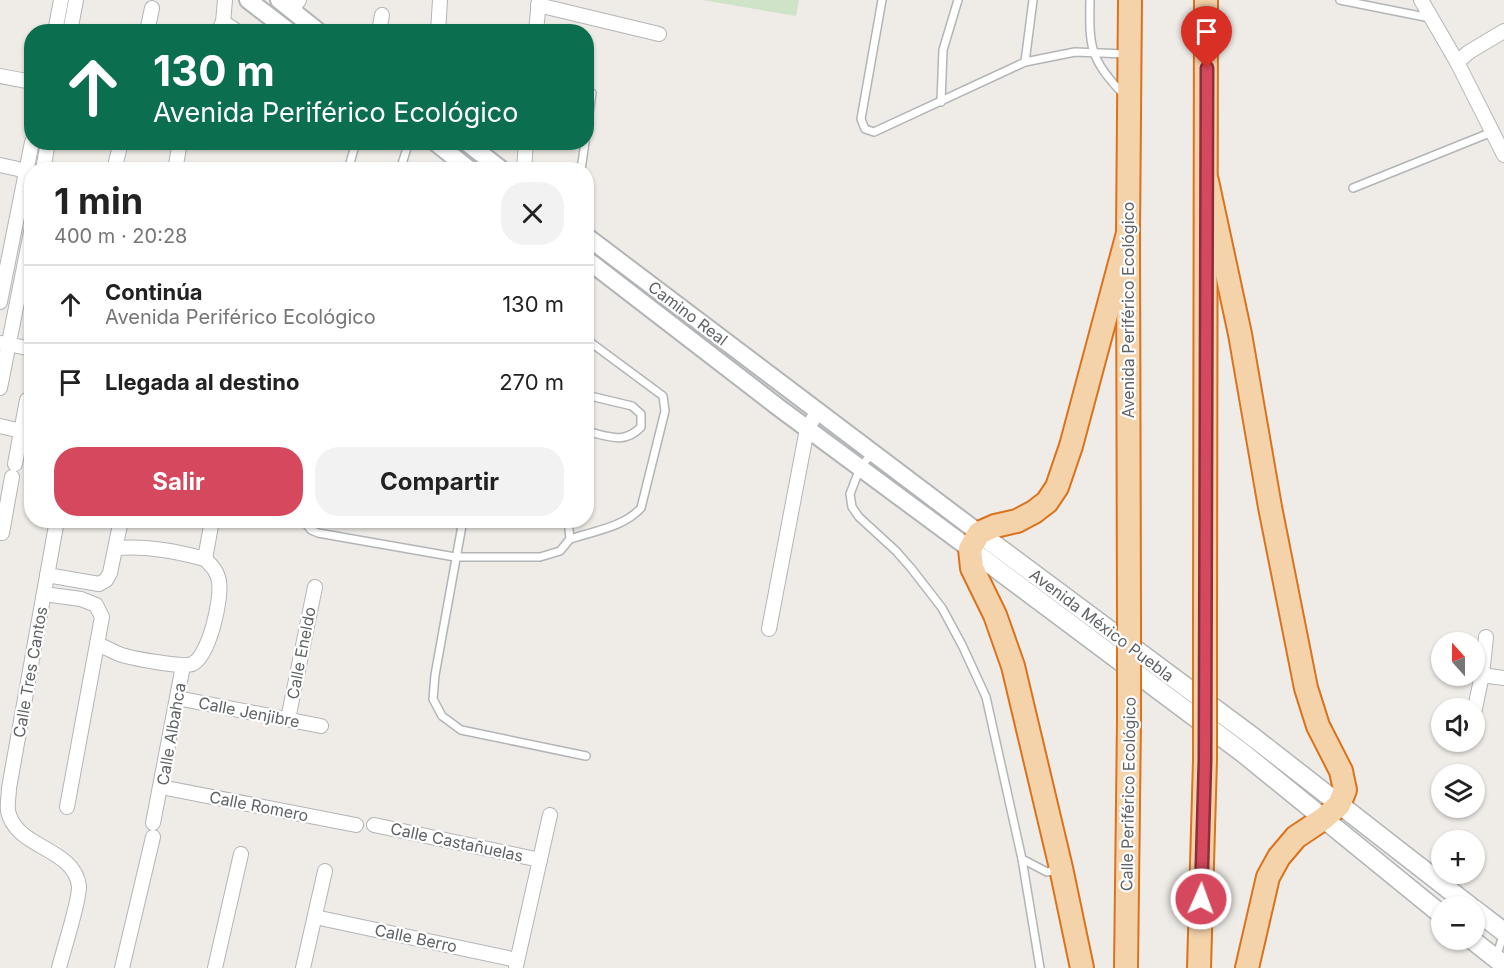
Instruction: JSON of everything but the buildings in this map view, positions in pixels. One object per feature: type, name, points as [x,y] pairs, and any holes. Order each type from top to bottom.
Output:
[{"type":"highway","name":"Avenida Periférico Ecológico","points":[[1129,620],[1130,0]]},
{"type":"highway","points":[[1199,968],[1205,760],[1206,0]]},
{"type":"highway","points":[[1207,181],[1240,334],[1270,507],[1306,688],[1318,726],[1341,771],[1345,790],[1331,812],[1296,837],[1279,857],[1268,877],[1247,968]]},
{"type":"highway","points":[[1082,968],[1061,868],[1013,666],[995,615],[972,568],[975,541],[995,526],[1017,522],[1034,512],[1047,502],[1058,487],[1128,232]]},
{"type":"highway","name":"Calle Periférico Ecológico","points":[[1126,968],[1129,620]]},
{"type":"main road","name":"Avenida México Puebla","points":[[975,541],[1243,753],[1455,896]]},
{"type":"main road","name":"Avenida México Puebla","points":[[1331,812],[1431,905]]},
{"type":"main road","points":[[1485,917],[1504,932]]},
{"type":"main road","points":[[1483,950],[1498,964]]},
{"type":"street","points":[[56,24],[61,0]]},
{"type":"street","points":[[71,24],[74,0]]},
{"type":"street","points":[[221,24],[225,0]]},
{"type":"street","points":[[248,0],[280,24]]},
{"type":"street","points":[[438,24],[440,0]]},
{"type":"street","points":[[1421,0],[1457,62],[1504,155]]},
{"type":"street","points":[[290,3],[311,24]]},
{"type":"street","points":[[537,24],[538,3],[660,34]]},
{"type":"street","points":[[149,24],[152,8]]},
{"type":"street","points":[[380,24],[382,15]]},
{"type":"street","points":[[1457,62],[1468,52],[1504,31]]},
{"type":"street","points":[[0,76],[24,80]]},
{"type":"street","points":[[445,150],[460,162]]},
{"type":"street","points":[[476,150],[492,162]]},
{"type":"street","points":[[0,165],[24,170]]},
{"type":"street","points":[[0,302],[5,255],[24,188]]},
{"type":"street","name":"Camino Real","points":[[594,242],[789,391]]},
{"type":"street","points":[[5,255],[24,259]]},
{"type":"street","name":"Camino Real","points":[[594,265],[778,407]]},
{"type":"street","points":[[0,388],[4,344],[24,274]]},
{"type":"street","points":[[4,344],[24,348]]},
{"type":"street","name":"Avenida México Puebla","points":[[789,391],[872,453],[975,541]]},
{"type":"street","name":"Avenida México Puebla","points":[[778,407],[860,468],[975,541]]},
{"type":"street","points":[[769,629],[807,429],[818,411]]},
{"type":"street","points":[[2,534],[3,506],[14,471],[24,416]]},
{"type":"street","points":[[0,426],[21,431]]},
{"type":"street","name":"Calle Tres Cantos","points":[[56,528],[9,788],[8,810],[13,823],[23,834],[70,864],[77,874],[79,890],[59,968]]},
{"type":"street","points":[[47,575],[99,584],[106,580],[110,573],[121,528]]},
{"type":"street","points":[[117,548],[163,549],[205,559],[211,528]]},
{"type":"street","name":"Calle Albahca","points":[[123,968],[153,830],[183,666],[194,663],[202,656],[209,643],[219,581],[214,568],[205,559]]},
{"type":"street","points":[[81,599],[83,581]]},
{"type":"street","name":"Calle Eneldo","points":[[288,719],[315,587]]},
{"type":"street","points":[[44,594],[81,599],[96,605],[102,617],[67,807]]},
{"type":"street","points":[[1485,646],[1486,637]]},
{"type":"street","points":[[98,644],[121,655],[183,666]]},
{"type":"street","points":[[1485,675],[1504,678]]},
{"type":"street","name":"Calle Jenjibre","points":[[177,698],[321,726]]},
{"type":"street","name":"Calle Romero","points":[[161,787],[356,825]]},
{"type":"street","points":[[517,964],[550,815]]},
{"type":"street","name":"Calle Castañuelas","points":[[374,825],[540,860]]},
{"type":"street","points":[[215,968],[241,854]]},
{"type":"street","points":[[303,968],[325,871]]},
{"type":"street","name":"Calle Berro","points":[[315,917],[517,964]]},
{"type":"lane","points":[[882,0],[861,119],[865,129],[874,132],[1025,62],[1075,52],[1130,54]]},
{"type":"lane","points":[[940,102],[943,50],[958,0]]},
{"type":"lane","points":[[1025,62],[1033,0]]},
{"type":"lane","points":[[1089,0],[1089,34],[1093,52],[1104,73],[1130,101]]},
{"type":"lane","points":[[1340,0],[1430,18]]},
{"type":"lane","points":[[1353,188],[1493,132]]},
{"type":"lane","points":[[309,528],[318,533],[455,557],[540,557],[560,551],[570,539],[633,517],[641,508],[665,411],[663,396],[594,345]]},
{"type":"lane","points":[[594,397],[632,406],[640,414],[641,427],[633,435],[621,438],[594,433]]},
{"type":"lane","points":[[872,453],[860,468],[850,494],[852,507],[859,517],[896,551],[942,608],[986,697],[1022,859],[1040,968]]},
{"type":"lane","points":[[461,528],[435,675],[433,699],[442,716],[461,730],[586,756]]},
{"type":"lane","points":[[569,528],[570,539]]},
{"type":"lane","points":[[1022,859],[1047,872],[1061,868]]},
{"type":"lane","points":[[1498,964],[1504,932]]},
{"type":"green space","points":[[702,0],[799,0],[796,16]]},
{"type":"route","points":[[1201,899],[1205,760],[1207,68]]}]
